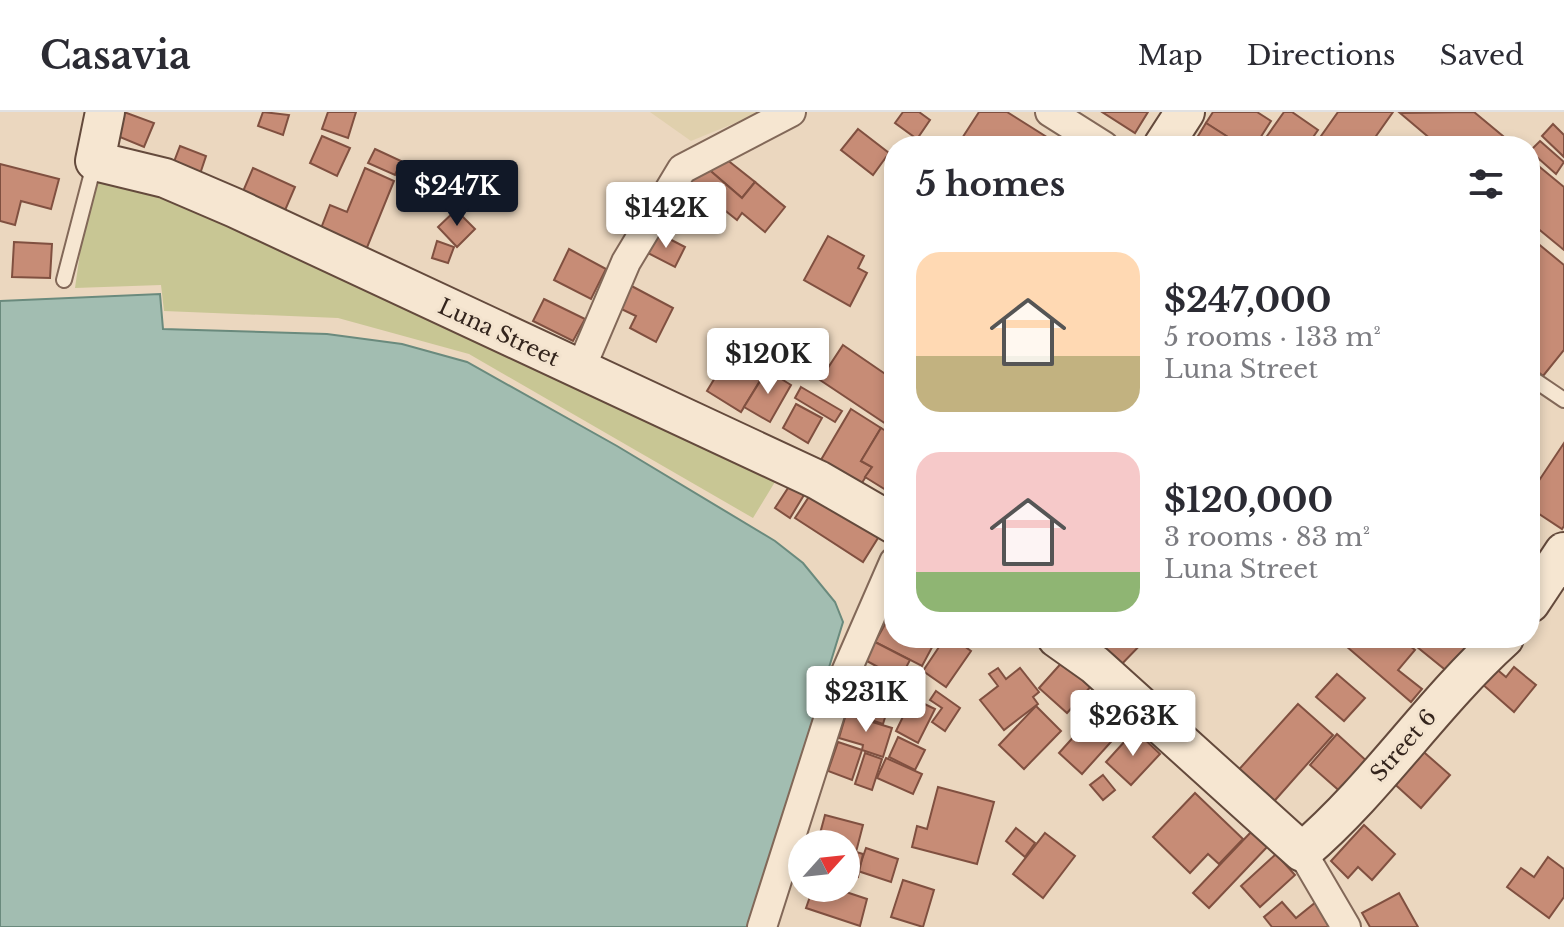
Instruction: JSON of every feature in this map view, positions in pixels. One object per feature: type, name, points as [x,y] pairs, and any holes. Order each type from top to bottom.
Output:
[{"type":"street","points":[[95,161],[105,112]]},
{"type":"street","points":[[580,370],[626,262],[682,169],[791,112]]},
{"type":"street","points":[[1050,112],[1088,136]]},
{"type":"street","points":[[1169,136],[1185,112]]},
{"type":"street","name":"Luna Street","points":[[95,161],[165,178],[235,208],[818,480],[884,518]]},
{"type":"street","points":[[1540,588],[1564,552]]},
{"type":"street","points":[[762,927],[836,695],[884,585]]},
{"type":"street","points":[[1071,648],[1095,665],[1302,852],[1346,927]]},
{"type":"street","name":"Street 6","points":[[1302,852],[1330,828],[1466,672],[1493,648]]},
{"type":"lane","points":[[64,280],[95,161]]},
{"type":"lane","points":[[1540,384],[1564,400]]},
{"type":"shaded area","points":[[650,112],[762,112],[691,141]]},
{"type":"shaded area","points":[[108,171],[781,472],[753,518],[469,354],[338,318],[164,311],[161,285],[75,288],[82,239],[99,177]]},
{"type":"shaded area","points":[[160,294],[163,329],[327,334],[402,344],[467,362],[617,446],[775,541],[803,563],[835,602],[843,622],[749,927],[0,927],[0,301]]},
{"type":"building","points":[[124,112],[154,123],[144,147],[115,135]]},
{"type":"building","points":[[263,112],[289,115],[283,135],[258,126]]},
{"type":"building","points":[[328,112],[356,112],[348,138],[322,129]]},
{"type":"building","points":[[903,112],[919,112],[930,120],[919,136],[913,136],[895,123]]},
{"type":"building","points":[[979,112],[1007,112],[1045,136],[963,136]]},
{"type":"building","points":[[1102,112],[1148,112],[1135,133]]},
{"type":"building","points":[[1213,112],[1257,112],[1271,121],[1261,136],[1226,136],[1206,123]]},
{"type":"building","points":[[1284,112],[1292,112],[1318,130],[1314,136],[1267,136]]},
{"type":"building","points":[[1338,112],[1393,112],[1376,136],[1321,136]]},
{"type":"building","points":[[1474,112],[1503,136],[1427,136],[1400,113]]},
{"type":"building","points":[[1206,123],[1226,136],[1198,136]]},
{"type":"building","points":[[1553,124],[1564,135],[1564,157],[1542,136]]},
{"type":"building","points":[[858,129],[884,149],[884,160],[873,175],[841,150]]},
{"type":"building","points":[[322,136],[350,148],[337,176],[310,163]]},
{"type":"building","points":[[1540,141],[1564,162],[1556,174],[1540,160]]},
{"type":"building","points":[[180,146],[206,156],[199,177],[172,167]]},
{"type":"building","points":[[375,149],[401,161],[395,175],[368,163]]},
{"type":"building","points":[[721,155],[755,182],[742,198],[706,167]]},
{"type":"building","points":[[0,164],[59,179],[51,209],[21,201],[15,225],[0,221]]},
{"type":"building","points":[[706,167],[742,198],[755,182],[785,207],[765,232],[742,213],[737,220],[687,180]]},
{"type":"building","points":[[1540,167],[1564,187],[1564,250],[1540,230]]},
{"type":"building","points":[[253,168],[295,187],[280,222],[238,203]]},
{"type":"building","points":[[365,168],[394,181],[366,250],[320,231],[330,205],[347,212]]},
{"type":"building","points":[[456,210],[475,229],[457,247],[438,227]]},
{"type":"building","points":[[656,232],[685,247],[675,267],[646,252]]},
{"type":"building","points":[[828,236],[864,256],[858,268],[867,273],[850,306],[804,280]]},
{"type":"building","points":[[437,241],[454,247],[448,263],[432,258]]},
{"type":"building","points":[[14,242],[52,244],[50,278],[12,277]]},
{"type":"building","points":[[1540,245],[1564,265],[1564,350],[1543,376],[1540,373]]},
{"type":"building","points":[[569,249],[606,269],[591,299],[554,280]]},
{"type":"building","points":[[624,282],[673,308],[656,342],[630,328],[636,316],[613,305]]},
{"type":"building","points":[[544,299],[585,319],[573,341],[533,321]]},
{"type":"building","points":[[843,345],[884,373],[884,423],[820,380]]},
{"type":"building","points":[[727,358],[761,379],[741,412],[707,391]]},
{"type":"building","points":[[767,370],[791,385],[770,422],[744,407]]},
{"type":"building","points":[[801,387],[842,411],[835,422],[795,398]]},
{"type":"building","points":[[796,404],[822,418],[808,443],[783,428]]},
{"type":"building","points":[[851,409],[881,428],[861,461],[872,467],[858,489],[818,465]]},
{"type":"building","points":[[881,428],[884,430],[884,489],[865,477],[872,467],[861,461]]},
{"type":"building","points":[[1564,443],[1562,529],[1540,515],[1540,479]]},
{"type":"building","points":[[790,485],[804,495],[790,518],[775,508]]},
{"type":"building","points":[[816,486],[883,530],[863,562],[795,518]]},
{"type":"building","points":[[884,626],[884,647],[875,642]]},
{"type":"building","points":[[875,642],[910,660],[900,679],[865,660]]},
{"type":"building","points":[[887,648],[932,648],[922,666]]},
{"type":"building","points":[[938,648],[967,648],[971,651],[946,687],[923,671]]},
{"type":"building","points":[[1098,648],[1137,648],[1117,669]]},
{"type":"building","points":[[1348,648],[1415,650],[1398,670],[1422,689],[1411,702]]},
{"type":"building","points":[[1418,648],[1467,648],[1448,672]]},
{"type":"building","points":[[1065,659],[1093,684],[1067,713],[1039,688]]},
{"type":"building","points":[[1494,667],[1506,677],[1514,667],[1536,685],[1514,712],[1481,683]]},
{"type":"building","points":[[861,668],[910,684],[901,712],[852,696]]},
{"type":"building","points":[[998,668],[1006,679],[1020,668],[1039,692],[1033,697],[1038,704],[1004,730],[980,700],[998,686],[989,674]]},
{"type":"building","points":[[1337,674],[1365,698],[1344,721],[1316,697]]},
{"type":"building","points":[[936,691],[960,708],[945,731],[932,722],[942,708],[930,700]]},
{"type":"building","points":[[852,696],[888,708],[883,724],[847,712]]},
{"type":"building","points":[[912,698],[935,709],[918,743],[896,731]]},
{"type":"building","points":[[1105,702],[1128,723],[1082,774],[1059,753]]},
{"type":"building","points":[[1298,704],[1333,735],[1269,807],[1234,775]]},
{"type":"building","points":[[1036,706],[1061,731],[1024,769],[999,745]]},
{"type":"building","points":[[846,714],[892,728],[883,757],[862,750],[863,745],[839,738]]},
{"type":"building","points":[[1135,730],[1160,754],[1131,785],[1106,762]]},
{"type":"building","points":[[1337,734],[1370,764],[1343,794],[1310,765]]},
{"type":"building","points":[[898,737],[925,750],[915,770],[889,757]]},
{"type":"building","points":[[838,742],[862,750],[852,780],[828,771]]},
{"type":"building","points":[[1418,747],[1450,775],[1421,808],[1389,779]]},
{"type":"building","points":[[865,753],[882,759],[872,790],[855,784]]},
{"type":"building","points":[[886,758],[922,774],[913,794],[877,778]]},
{"type":"building","points":[[1103,775],[1115,790],[1103,800],[1090,785]]},
{"type":"building","points":[[938,787],[994,802],[977,864],[912,847],[917,826],[927,829]]},
{"type":"building","points":[[1195,793],[1243,839],[1219,864],[1208,854],[1190,873],[1153,837]]},
{"type":"building","points":[[825,815],[863,825],[860,837],[860,830],[821,830]]},
{"type":"building","points":[[1364,825],[1395,854],[1372,880],[1358,867],[1348,878],[1331,861]]},
{"type":"building","points":[[1016,828],[1035,843],[1025,857],[1006,841]]},
{"type":"building","points":[[1252,831],[1268,846],[1209,908],[1193,893]]},
{"type":"building","points":[[1045,833],[1075,856],[1043,898],[1013,874]]},
{"type":"building","points":[[866,848],[898,859],[891,882],[860,872]]},
{"type":"building","points":[[1276,854],[1295,875],[1260,907],[1241,886]]},
{"type":"building","points":[[1548,857],[1564,869],[1564,897],[1549,918],[1507,887],[1521,868],[1534,877]]},
{"type":"building","points":[[903,880],[934,890],[923,927],[891,917]]},
{"type":"building","points":[[1399,893],[1418,927],[1370,927],[1362,913]]},
{"type":"building","points":[[860,897],[867,899],[860,926],[806,908],[808,902],[860,902]]},
{"type":"building","points":[[1282,902],[1296,918],[1316,902],[1337,927],[1272,927],[1264,917]]}]
